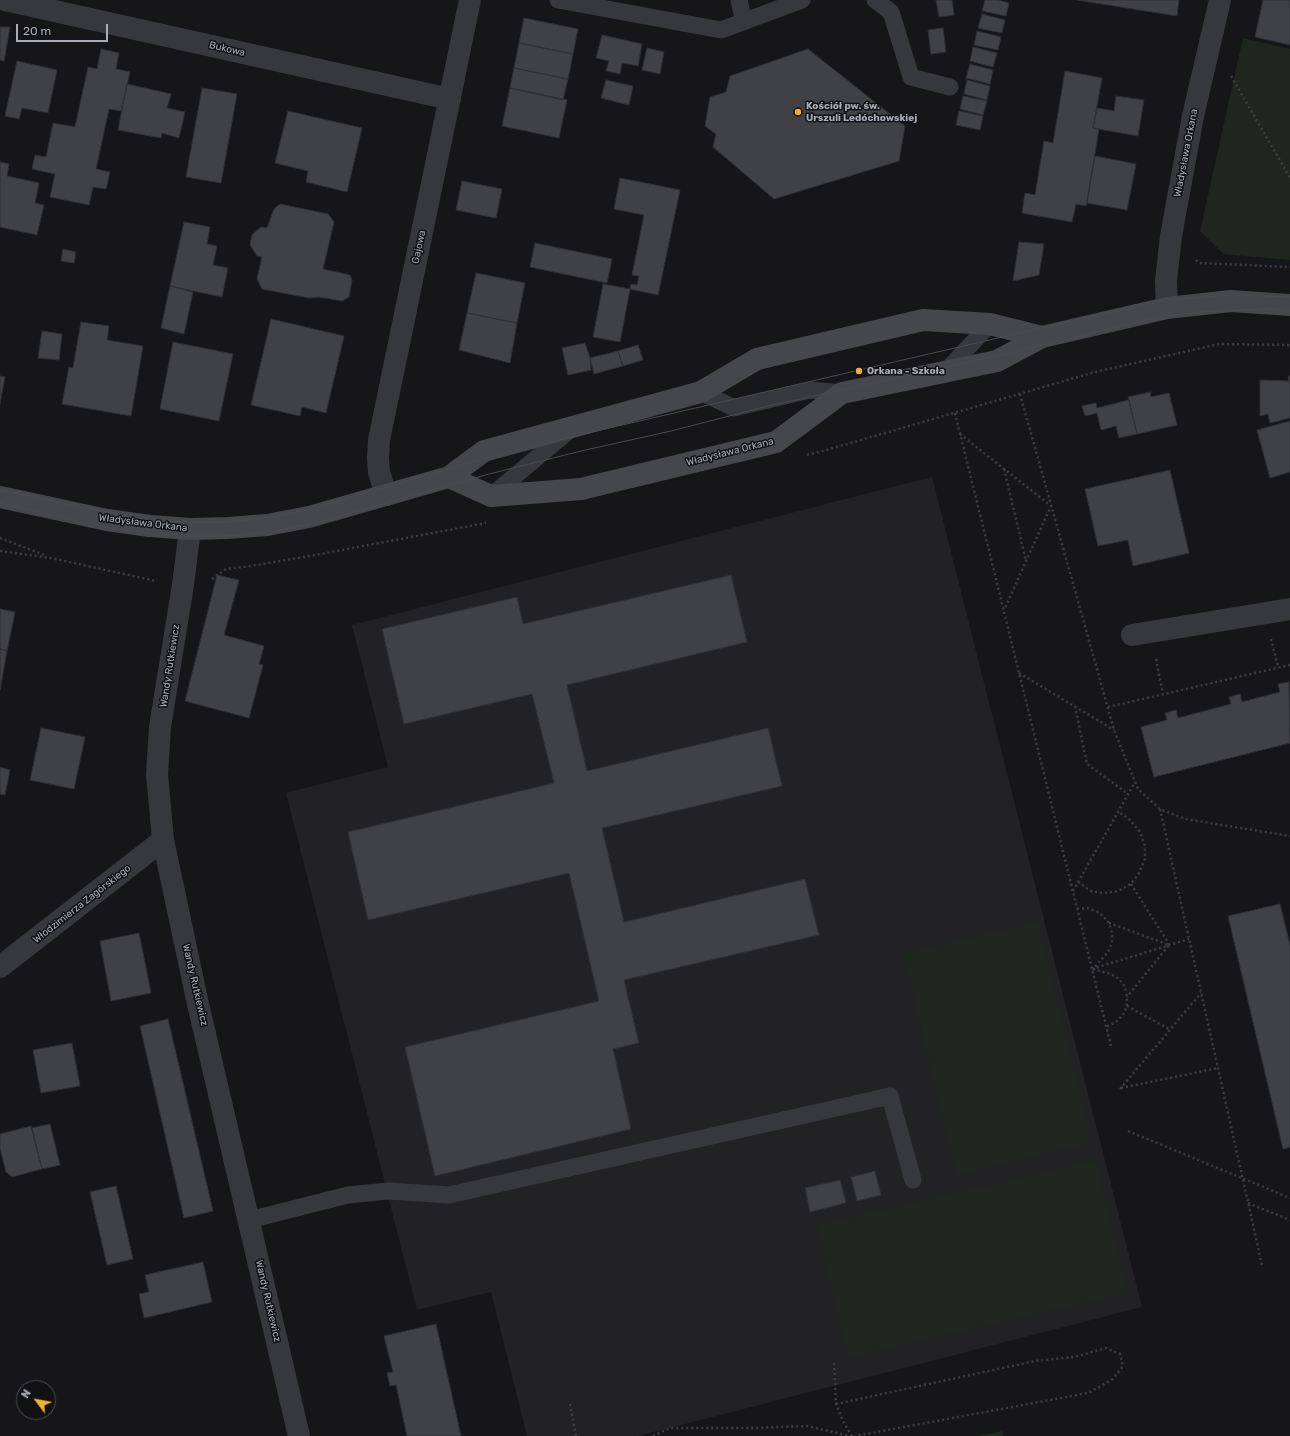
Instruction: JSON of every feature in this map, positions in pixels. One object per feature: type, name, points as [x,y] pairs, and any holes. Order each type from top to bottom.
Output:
[{"type":"street","name":"Bukowa","points":[[5,0],[450,99]]},
{"type":"street","name":"Gajowa","points":[[386,495],[379,472],[379,440],[470,0]]},
{"type":"street","name":"Władysława Orkana","points":[[1167,308],[1166,281],[1171,236],[1193,116],[1220,0]]},
{"type":"street","name":"Władysława Orkana","points":[[449,477],[491,496],[581,488],[776,442],[842,393],[997,360],[1042,337],[1167,308],[1231,301],[1290,305]]},
{"type":"street","name":"Władysława Orkana","points":[[0,497],[107,520],[150,526],[190,529],[267,525],[309,517],[449,477],[484,451],[701,392],[756,358],[923,320],[990,324],[1042,337]]},
{"type":"street","name":"Wandy Rutkiewicz","points":[[190,529],[183,585],[160,727],[157,774],[163,840],[198,1004],[299,1436]]},
{"type":"street","points":[[1141,633],[1290,609]]},
{"type":"street","name":"Włodzimierza Zagórskiego","points":[[0,968],[163,840]]},
{"type":"lane","points":[[558,0],[721,30],[802,0]]},
{"type":"lane","points":[[740,0],[744,22]]},
{"type":"lane","points":[[875,0],[891,12],[911,77],[950,87]]},
{"type":"lane","points":[[946,371],[990,324]]},
{"type":"lane","points":[[701,392],[734,408],[810,390],[842,393]]},
{"type":"lane","points":[[491,496],[574,427]]},
{"type":"lane","points":[[249,1220],[348,1195],[388,1191],[449,1195],[890,1096],[913,1180]]},
{"type":"path","points":[[1228,82],[1230,74],[1290,178]]},
{"type":"path","points":[[1195,258],[1199,263],[1290,267]]},
{"type":"path","points":[[955,413],[1111,1046]]},
{"type":"path","points":[[960,434],[1051,506],[1004,610]]},
{"type":"path","points":[[1004,468],[1026,561]]},
{"type":"path","points":[[0,538],[51,558]]},
{"type":"path","points":[[0,551],[51,558],[160,582]]},
{"type":"path","points":[[1141,633],[1163,694]]},
{"type":"path","points":[[1108,707],[1290,665]]},
{"type":"path","points":[[1019,672],[1114,730]]},
{"type":"path","points":[[1075,706],[1087,764],[1128,794]]},
{"type":"path","points":[[1073,891],[1135,782]]},
{"type":"path","points":[[1160,809],[1262,1265]]},
{"type":"path","points":[[1078,882],[1090,890],[1104,893],[1118,891],[1131,884],[1139,873],[1145,859],[1145,846],[1140,832],[1131,821],[1118,811]]},
{"type":"path","points":[[1131,884],[1169,945]]},
{"type":"path","points":[[1077,908],[1087,908],[1096,911],[1103,916],[1109,924],[1112,933],[1112,943],[1108,952],[1092,969]]},
{"type":"path","points":[[1109,924],[1169,945]]},
{"type":"path","points":[[1092,969],[1189,939]]},
{"type":"path","points":[[1127,997],[1169,945]]},
{"type":"path","points":[[1092,969],[1111,974],[1119,979],[1125,987],[1127,1006],[1123,1015],[1116,1022],[1106,1027]]},
{"type":"path","points":[[1201,992],[1120,1089],[1218,1068]]},
{"type":"path","points":[[1127,1006],[1170,1029]]},
{"type":"path","points":[[1128,1131],[1290,1198]]},
{"type":"path","points":[[1248,1202],[1290,1220]]},
{"type":"path","points":[[836,1404],[1035,1361],[1074,1357],[1106,1348],[1120,1354],[1123,1366],[1113,1379],[1088,1393],[855,1436]]},
{"type":"path","points":[[834,1363],[836,1404],[851,1436]]},
{"type":"path","points":[[570,1404],[576,1436]]},
{"type":"path","points":[[653,1436],[670,1428],[755,1428],[806,1426],[851,1436]]},
{"type":"shaded area","points":[[1243,38],[1290,49],[1290,260],[1224,254],[1200,231]]},
{"type":"shaded area","points":[[932,477],[1142,1307],[638,1436],[527,1436],[491,1292],[417,1310],[286,793],[388,767],[352,625]]},
{"type":"shaded area","points":[[1038,921],[1092,1143],[957,1176],[903,954]]},
{"type":"shaded area","points":[[1096,1160],[1127,1293],[848,1358],[817,1225]]},
{"type":"shaded area","points":[[1002,1431],[1003,1436],[978,1436]]},
{"type":"building","points":[[936,0],[952,0],[954,15],[939,17]]},
{"type":"building","points":[[985,0],[998,0],[1009,3],[1006,16],[982,11]]},
{"type":"building","points":[[1077,0],[1179,0],[1177,16]]},
{"type":"building","points":[[1263,0],[1290,0],[1290,45],[1255,37]]},
{"type":"building","points":[[982,14],[1005,20],[1002,33],[978,28]]},
{"type":"building","points":[[524,18],[578,29],[573,54],[519,43]]},
{"type":"building","points":[[0,27],[10,27],[4,61],[0,60]]},
{"type":"building","points":[[943,28],[946,52],[931,54],[928,30]]},
{"type":"building","points":[[977,31],[1001,37],[998,50],[974,45]]},
{"type":"building","points":[[602,35],[642,44],[638,66],[622,63],[620,74],[606,71],[609,61],[596,58]]},
{"type":"building","points":[[519,43],[573,54],[568,79],[514,68]]},
{"type":"building","points":[[973,47],[997,53],[993,67],[970,61]]},
{"type":"building","points":[[647,48],[664,52],[660,74],[642,70]]},
{"type":"building","points":[[101,49],[119,53],[116,69],[130,72],[121,111],[109,109],[96,169],[110,172],[106,189],[93,187],[89,205],[50,197],[55,174],[32,169],[35,155],[46,157],[53,123],[75,127],[88,67],[97,69]]},
{"type":"building","name":"Kościół pw. św. Urszuli Ledóchowskiej","points":[[808,49],[905,126],[899,161],[774,199],[713,147],[716,134],[705,126],[710,97],[726,92],[730,76]]},
{"type":"building","points":[[17,61],[57,70],[48,113],[22,108],[19,119],[5,116]]},
{"type":"building","points":[[970,64],[993,70],[990,84],[966,78]]},
{"type":"building","points":[[514,68],[568,79],[563,100],[510,88]]},
{"type":"building","points":[[1065,71],[1102,78],[1093,128],[1099,129],[1086,206],[1076,204],[1072,222],[1022,213],[1025,193],[1035,195],[1044,141],[1053,143]]},
{"type":"building","points":[[606,80],[633,86],[629,105],[601,98]]},
{"type":"building","points":[[967,80],[990,86],[987,100],[964,94]]},
{"type":"building","points":[[127,84],[171,94],[167,108],[185,112],[179,138],[162,133],[161,138],[118,130]]},
{"type":"building","points":[[202,88],[237,94],[221,183],[186,177]]},
{"type":"building","points":[[510,88],[567,100],[559,138],[502,126]]},
{"type":"building","points":[[963,96],[987,101],[983,115],[960,109]]},
{"type":"building","points":[[1116,96],[1144,100],[1138,136],[1093,128],[1097,108],[1114,111]]},
{"type":"building","points":[[288,111],[362,128],[347,192],[306,182],[308,171],[275,163]]},
{"type":"building","points":[[959,111],[983,116],[980,130],[956,125]]},
{"type":"building","points":[[1095,156],[1136,164],[1127,210],[1087,203]]},
{"type":"building","points":[[0,162],[9,164],[7,176],[39,183],[35,203],[44,205],[37,235],[0,227]]},
{"type":"building","points":[[620,178],[680,190],[658,295],[630,289],[631,284],[637,285],[639,276],[632,275],[644,215],[614,209]]},
{"type":"building","points":[[462,181],[502,189],[496,218],[456,210]]},
{"type":"building","points":[[280,204],[328,214],[334,222],[323,269],[350,275],[352,280],[349,297],[342,301],[319,297],[309,298],[262,289],[257,279],[262,257],[257,256],[250,245],[252,235],[261,227],[267,228],[274,209]]},
{"type":"building","points":[[184,222],[210,227],[207,244],[217,246],[213,265],[228,268],[222,297],[170,286]]},
{"type":"building","points":[[1019,242],[1044,244],[1039,275],[1013,281]]},
{"type":"building","points":[[535,243],[612,259],[607,283],[530,267]]},
{"type":"building","points":[[63,249],[76,252],[74,263],[61,261]]},
{"type":"building","points":[[476,273],[525,283],[517,323],[467,313]]},
{"type":"building","points":[[603,284],[630,289],[620,342],[593,337]]},
{"type":"building","points":[[170,286],[193,292],[184,334],[161,328]]},
{"type":"building","points":[[467,313],[517,323],[510,363],[459,350]]},
{"type":"building","points":[[271,319],[344,336],[326,413],[302,407],[300,416],[251,405]]},
{"type":"building","points":[[81,322],[109,326],[107,340],[143,346],[131,416],[62,404],[69,367],[73,368]]},
{"type":"building","points":[[42,331],[62,334],[59,360],[38,358]]},
{"type":"building","points":[[173,342],[233,354],[219,421],[160,409]]},
{"type":"building","points":[[585,343],[590,358],[591,370],[568,375],[562,348]]},
{"type":"building","points":[[638,345],[643,360],[623,366],[618,351]]},
{"type":"building","points":[[618,351],[623,366],[594,374],[590,358]]},
{"type":"building","points":[[0,376],[5,377],[0,404]]},
{"type":"building","points":[[1290,376],[1290,418],[1270,423],[1268,414],[1260,416],[1260,380],[1289,381],[1288,377]]},
{"type":"building","points":[[1150,392],[1151,397],[1169,393],[1177,425],[1137,434],[1128,397]]},
{"type":"building","points":[[1129,400],[1137,434],[1119,438],[1116,426],[1101,430],[1097,413],[1085,416],[1082,406],[1096,403],[1097,408]]},
{"type":"building","points":[[1290,421],[1290,472],[1270,478],[1257,430]]},
{"type":"building","points":[[1170,470],[1189,553],[1133,566],[1128,540],[1098,546],[1085,489]]},
{"type":"building","points":[[217,575],[239,580],[224,635],[264,646],[259,664],[263,665],[249,718],[185,701]]},
{"type":"building","points":[[731,575],[747,642],[567,685],[587,771],[768,728],[782,786],[602,828],[624,922],[805,879],[819,935],[624,980],[639,1043],[613,1049],[631,1129],[435,1176],[405,1047],[599,1001],[569,873],[368,920],[348,832],[554,783],[532,694],[404,724],[382,629],[517,597],[523,624]]},
{"type":"building","points":[[0,609],[15,612],[7,651],[0,649]]},
{"type":"building","points":[[0,649],[7,651],[0,690]]},
{"type":"building","points":[[1289,682],[1290,743],[1154,777],[1141,727],[1167,720],[1165,713],[1176,710],[1178,718],[1231,704],[1229,697],[1240,694],[1242,702],[1280,692],[1278,684]]},
{"type":"building","points":[[41,728],[85,737],[74,789],[30,780]]},
{"type":"building","points":[[0,767],[10,770],[5,795],[0,794]]},
{"type":"building","points":[[1280,904],[1290,945],[1290,1147],[1283,1149],[1228,916]]},
{"type":"building","points":[[139,933],[151,993],[111,1001],[100,941]]},
{"type":"building","points":[[168,1019],[213,1211],[184,1218],[140,1026]]},
{"type":"building","points":[[72,1043],[80,1086],[41,1093],[33,1050]]},
{"type":"building","points":[[50,1124],[60,1165],[42,1169],[32,1128]]},
{"type":"building","points":[[31,1126],[42,1169],[12,1177],[6,1172],[0,1148],[0,1134]]},
{"type":"building","points":[[875,1171],[881,1195],[857,1201],[851,1177]]},
{"type":"building","points":[[840,1180],[846,1203],[810,1212],[805,1188]]},
{"type":"building","points":[[116,1186],[133,1259],[107,1265],[90,1192]]},
{"type":"building","points":[[203,1262],[212,1302],[144,1318],[139,1294],[149,1292],[145,1275]]},
{"type":"building","points":[[436,1324],[461,1436],[407,1436],[396,1385],[390,1386],[387,1373],[393,1372],[384,1336]]},
{"type":"tram line","points":[[0,490],[109,513],[151,520],[227,522],[267,518],[307,510],[486,458],[579,435],[1136,306],[1166,300],[1231,295],[1290,297]]},
{"type":"tram line","points":[[0,503],[106,527],[149,533],[189,536],[228,536],[268,532],[311,524],[489,474],[581,451],[671,431],[768,406],[988,358],[1141,321],[1199,312],[1266,309],[1290,311]]},
{"type":"place","name":"Kościół pw. św. Urszuli Ledóchowskiej","points":[[798,112]]},
{"type":"place","name":"Orkana - Szkoła","points":[[859,371]]}]
